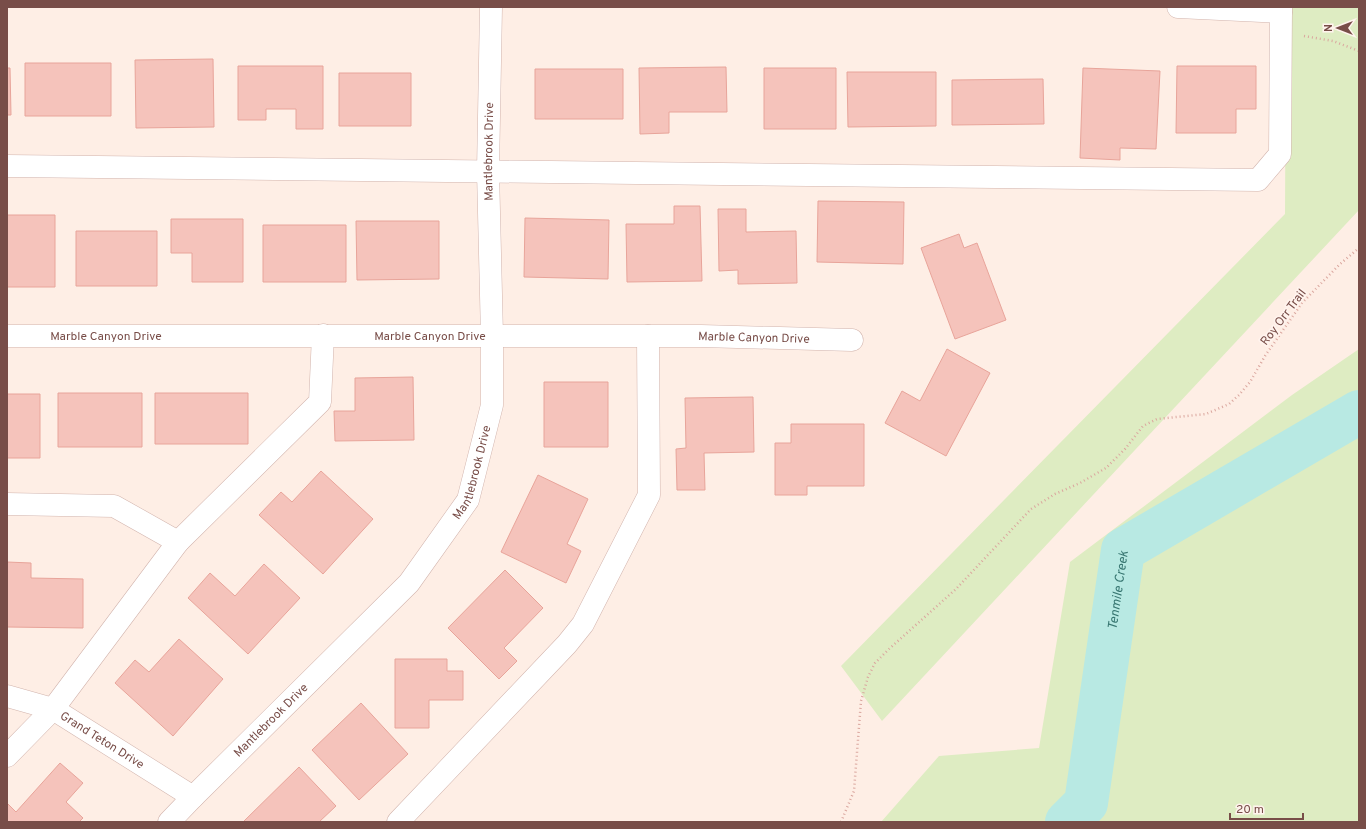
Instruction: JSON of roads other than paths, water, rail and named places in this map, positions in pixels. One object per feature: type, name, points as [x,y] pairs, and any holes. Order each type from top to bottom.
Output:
[{"type":"street","name":"Mantlebrook Drive","points":[[169,822],[409,583],[468,500],[492,405],[488,171],[491,7]]},
{"type":"street","points":[[7,166],[1258,180],[1280,154],[1281,9],[1178,7]]},
{"type":"street","points":[[7,756],[53,709],[178,542],[320,402],[323,335]]},
{"type":"street","name":"Marble Canyon Drive","points":[[7,336],[701,336],[852,340]]},
{"type":"street","points":[[398,822],[566,644],[583,624],[649,495],[648,336]]},
{"type":"street","points":[[7,504],[114,506],[178,542]]},
{"type":"street","name":"Grand Teton Drive","points":[[7,696],[53,709],[193,797]]},
{"type":"waterway","name":"Tenmile Creek","points":[[1067,822],[1086,803],[1123,550],[1359,412]]}]
